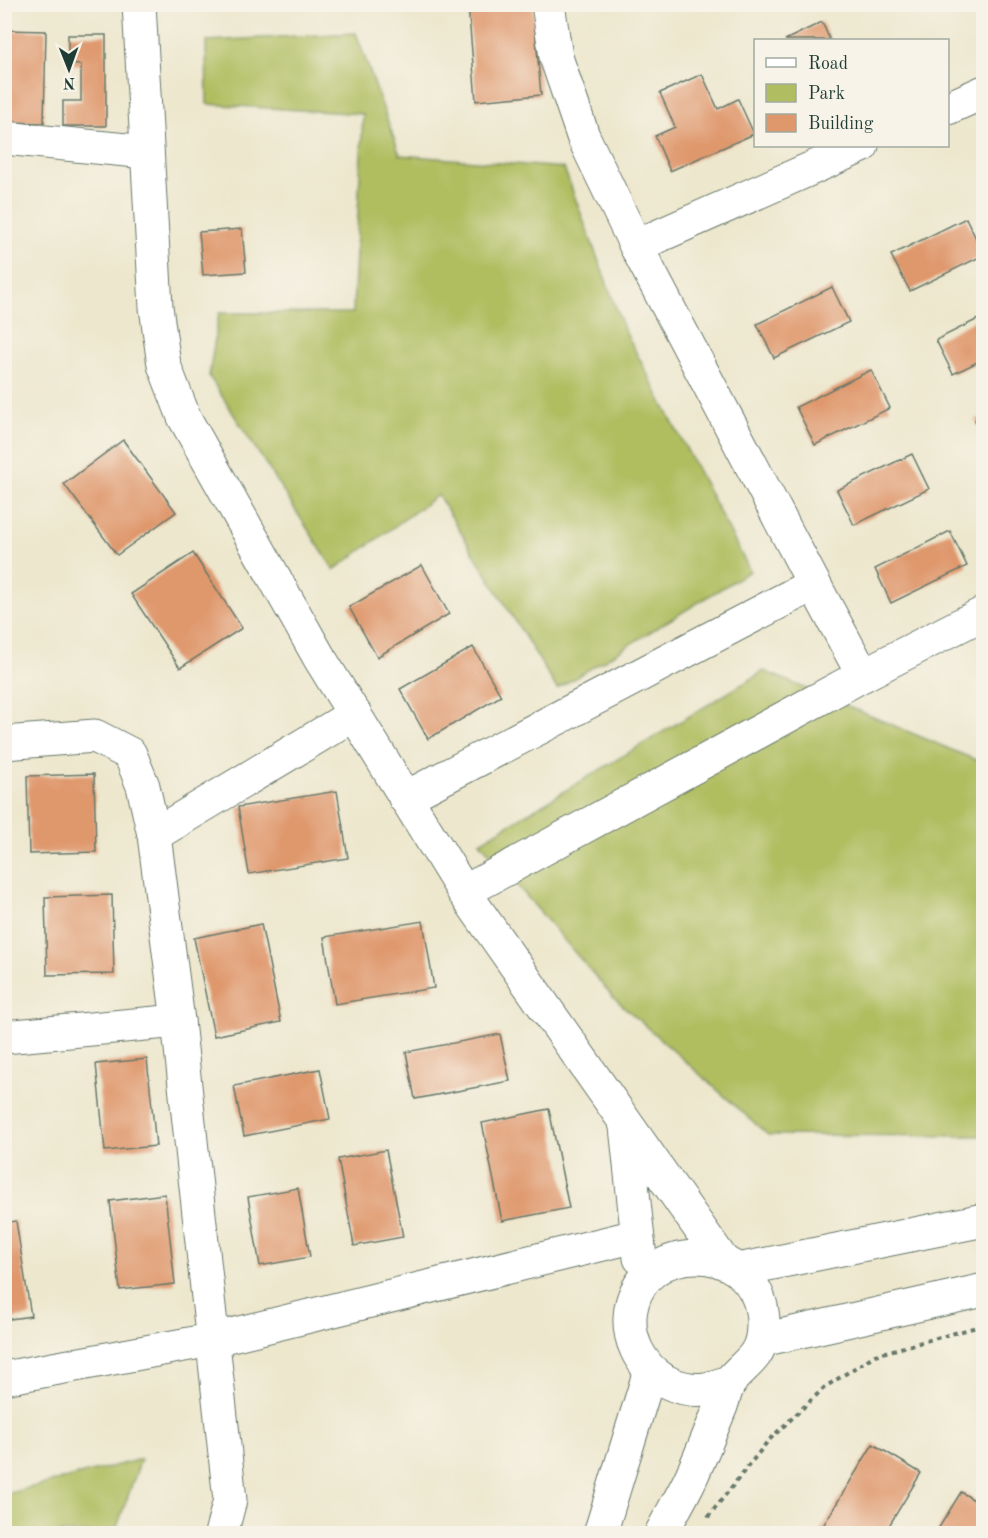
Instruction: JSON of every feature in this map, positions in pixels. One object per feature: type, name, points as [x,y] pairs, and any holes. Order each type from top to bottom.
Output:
[{"type":"street","points":[[139,4],[156,307],[164,365],[184,417],[319,657],[464,892],[626,1126],[730,1265],[751,1284],[760,1301],[764,1321],[762,1340],[750,1363],[731,1381],[693,1474],[660,1533]]},
{"type":"street","points":[[548,4],[556,57],[583,136],[636,246],[863,675]]},
{"type":"street","points":[[949,108],[984,92]]},
{"type":"street","points":[[4,138],[147,152]]},
{"type":"street","points":[[636,246],[860,147]]},
{"type":"street","points":[[405,798],[814,585]]},
{"type":"street","points":[[464,892],[863,675],[984,613]]},
{"type":"street","points":[[154,835],[355,714]]},
{"type":"street","points":[[4,743],[95,736],[130,754],[143,786],[154,835],[178,1021],[230,1500],[221,1533]]},
{"type":"street","points":[[4,1037],[178,1021]]},
{"type":"street","points":[[626,1126],[636,1236],[644,1281]]},
{"type":"street","points":[[731,1381],[703,1390],[675,1386],[650,1371],[638,1356],[631,1338],[630,1318],[634,1298],[644,1281],[658,1268],[676,1259],[696,1256],[730,1265],[984,1220]]},
{"type":"street","points":[[4,1378],[211,1340],[636,1236]]},
{"type":"street","points":[[762,1340],[984,1290]]},
{"type":"street","points":[[600,1533],[650,1371]]},
{"type":"path","points":[[704,1525],[768,1441],[825,1387],[875,1355],[984,1325]]},
{"type":"green space","points":[[356,33],[400,155],[564,168],[624,329],[750,571],[557,689],[438,495],[334,570],[209,376],[219,313],[353,313],[363,114],[207,104],[206,41]]},
{"type":"green space","points":[[764,671],[983,763],[983,1136],[768,1135],[613,997],[480,842]]},
{"type":"green space","points":[[141,1459],[115,1533],[5,1533],[5,1494]]},
{"type":"building","points":[[468,4],[533,4],[541,95],[476,101]]},
{"type":"building","points":[[822,22],[830,39],[787,39]]},
{"type":"building","points":[[4,30],[46,31],[44,123],[4,122]]},
{"type":"building","points":[[68,35],[106,35],[106,126],[63,126],[63,101],[81,101],[81,65],[68,64]]},
{"type":"building","points":[[702,74],[718,109],[738,99],[754,134],[670,171],[655,136],[675,127],[660,93]]},
{"type":"building","points":[[966,218],[984,255],[910,291],[891,255]]},
{"type":"building","points":[[242,229],[246,272],[203,275],[199,232]]},
{"type":"building","points":[[832,287],[849,322],[774,358],[757,324]]},
{"type":"building","points":[[984,316],[984,359],[953,374],[936,340]]},
{"type":"building","points":[[871,370],[890,408],[815,445],[796,407]]},
{"type":"building","points":[[984,416],[984,437],[975,420]]},
{"type":"building","points":[[123,440],[176,512],[117,555],[64,484]]},
{"type":"building","points":[[912,454],[929,489],[854,525],[837,490]]},
{"type":"building","points":[[950,531],[967,566],[891,603],[875,569]]},
{"type":"building","points":[[193,553],[242,628],[180,668],[131,594]]},
{"type":"building","points":[[422,565],[449,614],[377,657],[349,607]]},
{"type":"building","points":[[473,647],[501,696],[428,739],[400,689]]},
{"type":"building","points":[[4,683],[6,683],[7,700],[4,700]]},
{"type":"building","points":[[94,774],[96,852],[29,854],[27,776]]},
{"type":"building","points":[[337,791],[348,858],[249,874],[238,807]]},
{"type":"building","points":[[112,895],[114,974],[47,975],[45,897]]},
{"type":"building","points":[[423,921],[434,988],[335,1004],[324,937]]},
{"type":"building","points":[[261,924],[281,1022],[214,1036],[194,938]]},
{"type":"building","points":[[500,1034],[510,1081],[415,1099],[406,1052]]},
{"type":"building","points":[[147,1059],[156,1146],[105,1151],[96,1064]]},
{"type":"building","points":[[320,1069],[330,1119],[244,1136],[234,1086]]},
{"type":"building","points":[[549,1109],[569,1208],[502,1221],[482,1123]]},
{"type":"building","points":[[386,1150],[403,1237],[354,1246],[338,1159]]},
{"type":"building","points":[[298,1188],[310,1257],[260,1266],[248,1197]]},
{"type":"building","points":[[165,1194],[175,1284],[120,1290],[110,1201]]},
{"type":"building","points":[[16,1221],[31,1316],[4,1320],[4,1223]]},
{"type":"building","points":[[873,1444],[921,1473],[884,1534],[818,1534]]},
{"type":"building","points":[[961,1492],[979,1503],[984,1534],[935,1534]]}]
